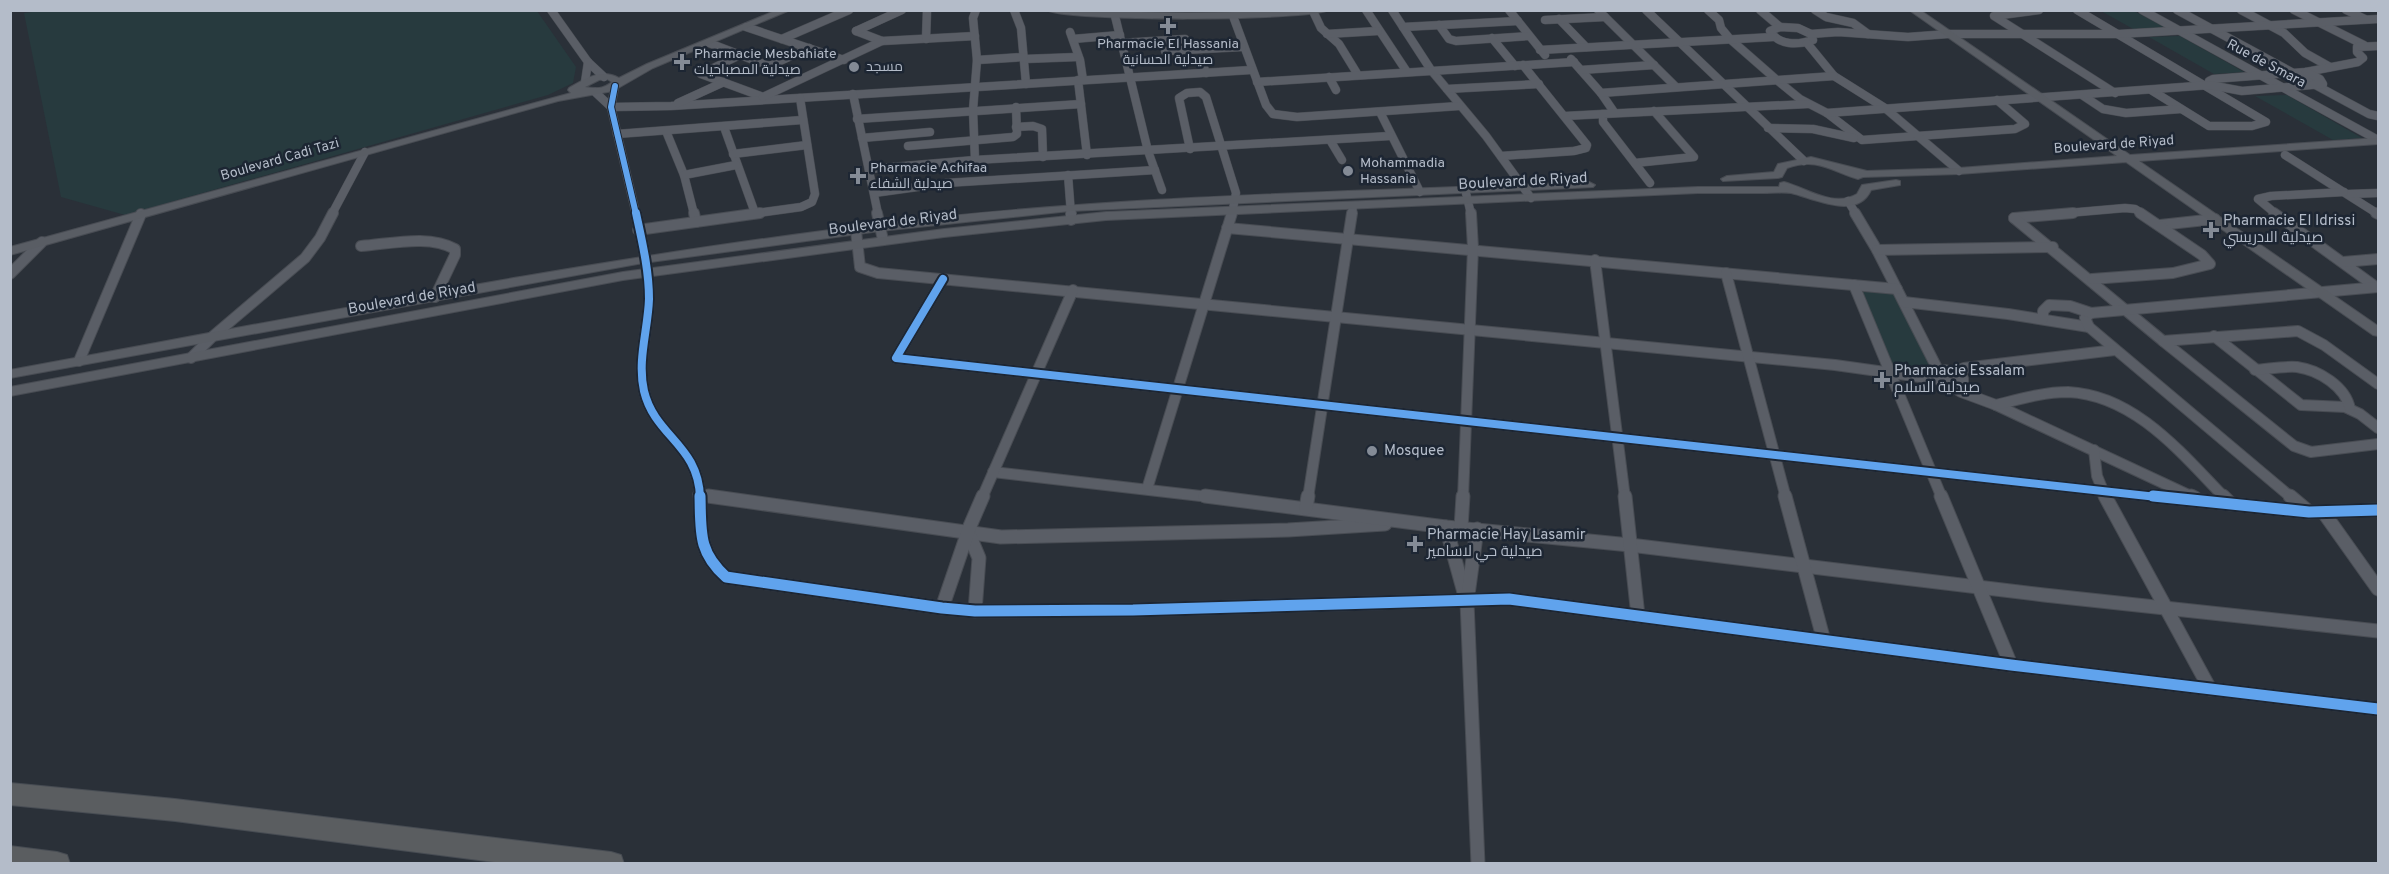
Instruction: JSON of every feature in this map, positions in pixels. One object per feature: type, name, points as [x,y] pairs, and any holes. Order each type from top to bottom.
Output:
[{"type":"highway","points":[[10,794],[175,810],[611,864]]},
{"type":"highway","points":[[10,858],[57,864]]},
{"type":"main road","points":[[605,77],[615,78],[616,84],[650,66],[786,10]]},
{"type":"main road","points":[[1050,10],[1115,16],[1233,16],[1245,13],[1325,10]]},
{"type":"main road","points":[[1156,10],[1166,10]]},
{"type":"main road","points":[[1913,10],[2379,332]]},
{"type":"main road","points":[[605,77],[650,66]]},
{"type":"main road","name":"Boulevard Cadi Tazi","points":[[557,98],[583,84],[605,77]]},
{"type":"main road","points":[[583,84],[583,90],[593,92]]},
{"type":"main road","name":"Boulevard Cadi Tazi","points":[[10,251],[557,98],[593,92],[616,84]]},
{"type":"main road","name":"Boulevard de Riyad","points":[[1804,161],[1829,164],[1852,172],[1867,174],[1959,171],[2379,140]]},
{"type":"main road","name":"Boulevard de Riyad","points":[[1866,187],[1879,184],[2141,168],[2379,148]]},
{"type":"main road","points":[[1791,190],[1780,181],[1778,175],[1782,166],[1804,161]]},
{"type":"main road","points":[[1848,201],[1862,196],[1866,187],[1852,172]]},
{"type":"main road","name":"Boulevard de Riyad","points":[[1234,205],[1353,206],[1467,195],[1522,187],[1760,178],[1778,175]]},
{"type":"main road","name":"Boulevard de Riyad","points":[[10,374],[643,259],[1070,214],[1420,192],[1531,198],[1698,190],[1791,190],[1813,198],[1848,201]]},
{"type":"main road","name":"Boulevard de Riyad","points":[[10,392],[646,273],[857,237]]},
{"type":"street","points":[[550,10],[588,62],[605,77]]},
{"type":"street","points":[[782,39],[849,10]]},
{"type":"street","points":[[902,10],[856,31],[882,41],[975,36]]},
{"type":"street","points":[[926,39],[927,10]]},
{"type":"street","points":[[975,160],[973,110],[977,60],[973,18],[976,10]]},
{"type":"street","points":[[1014,10],[1021,28],[1026,84]]},
{"type":"street","points":[[1366,10],[1407,72]]},
{"type":"street","points":[[1392,10],[1431,70],[1501,156],[1531,198]]},
{"type":"street","points":[[1509,10],[1552,64]]},
{"type":"street","points":[[1598,10],[1676,87]]},
{"type":"street","points":[[1646,10],[1804,161]]},
{"type":"street","points":[[1708,10],[1719,20],[1721,28],[1730,39],[1778,81],[1808,104],[1827,113],[1857,138]]},
{"type":"street","points":[[1760,10],[1780,27]]},
{"type":"street","points":[[1815,10],[1826,17],[1853,23],[1869,35]]},
{"type":"street","points":[[2039,10],[1994,16],[2115,93]]},
{"type":"street","points":[[2078,10],[2208,85],[2266,122],[2260,125],[2215,127],[2203,123],[2151,90]]},
{"type":"street","name":"Rue de Smara","points":[[2142,10],[2379,140]]},
{"type":"street","points":[[2177,10],[2369,114],[2379,116]]},
{"type":"street","points":[[2241,10],[2284,33],[2305,54],[2330,68]]},
{"type":"street","points":[[2294,10],[2364,45],[2379,46]]},
{"type":"street","points":[[2346,10],[2366,20]]},
{"type":"street","points":[[1313,11],[1327,34],[1339,44],[1358,75]]},
{"type":"street","points":[[1115,16],[1148,151],[1162,190]]},
{"type":"street","points":[[1233,16],[1242,46],[1267,109],[1280,116],[1460,106]]},
{"type":"street","points":[[1545,20],[1605,17]]},
{"type":"street","points":[[1560,19],[1586,47]]},
{"type":"street","points":[[1773,37],[1770,31],[1780,27],[1798,28],[1812,34],[1908,37],[1948,34],[2180,32],[2379,19]]},
{"type":"street","points":[[1403,27],[1518,21]]},
{"type":"street","points":[[1439,26],[1452,40],[1529,36]]},
{"type":"street","points":[[746,27],[844,60]]},
{"type":"street","points":[[1327,34],[1378,31]]},
{"type":"street","points":[[1540,50],[1773,37],[1792,43],[1807,43],[1814,40],[1812,34]]},
{"type":"street","points":[[1087,155],[1081,104],[1081,80],[1072,36],[1160,41],[1184,36],[1189,50]]},
{"type":"street","points":[[1492,38],[1539,84],[1585,140],[1586,148],[1501,156]]},
{"type":"street","points":[[740,55],[701,73],[766,98],[882,41]]},
{"type":"street","points":[[1160,41],[1166,54],[1242,46]]},
{"type":"street","points":[[709,43],[769,66],[809,48]]},
{"type":"street","points":[[1807,43],[1834,76],[1885,108],[1959,171]]},
{"type":"street","points":[[2208,85],[2213,79],[2306,72],[2361,61],[2363,58],[2356,49],[2364,45]]},
{"type":"street","points":[[1561,48],[1601,93],[1614,112]]},
{"type":"street","points":[[977,60],[1078,57]]},
{"type":"street","points":[[1201,59],[1206,73]]},
{"type":"street","points":[[583,84],[588,62]]},
{"type":"street","points":[[1257,82],[1574,62]]},
{"type":"street","points":[[1581,70],[1654,65]]},
{"type":"street","points":[[593,92],[611,107],[671,106],[766,98],[800,98],[1251,70]]},
{"type":"street","points":[[1827,113],[2208,85],[2242,91],[2319,85],[2323,82],[2306,72]]},
{"type":"street","points":[[1601,93],[1834,76]]},
{"type":"street","points":[[1329,77],[1335,90]]},
{"type":"street","points":[[671,106],[724,82]]},
{"type":"street","points":[[616,84],[611,107],[638,230],[649,300],[642,364],[645,392],[658,423],[689,456],[698,478],[698,519],[704,551],[715,569],[726,578],[975,611],[1467,602],[1485,598],[1509,599],[1824,641],[2379,709]]},
{"type":"street","points":[[1448,89],[1539,84]]},
{"type":"street","points":[[1147,489],[1236,193],[1204,93],[1194,91],[1182,95],[1179,102],[1190,149]]},
{"type":"street","points":[[853,94],[881,234]]},
{"type":"street","points":[[2081,95],[2103,109],[2126,113],[2182,109]]},
{"type":"street","points":[[638,230],[801,207],[812,202],[815,194],[800,98]]},
{"type":"street","points":[[1768,128],[1813,129],[1871,141],[2015,129],[2025,124],[1997,100]]},
{"type":"street","points":[[857,119],[932,112],[1081,104]]},
{"type":"street","points":[[1565,116],[1808,104]]},
{"type":"street","points":[[908,146],[1013,137],[1017,134],[1016,107]]},
{"type":"street","points":[[1635,163],[1694,157],[1654,111]]},
{"type":"street","points":[[905,166],[911,140],[927,136],[930,132],[932,112]]},
{"type":"street","points":[[1380,112],[1390,136],[1414,175],[1420,192]]},
{"type":"street","points":[[1603,114],[1603,122],[1650,183]]},
{"type":"street","points":[[617,134],[802,120]]},
{"type":"street","points":[[1016,127],[1033,126],[1042,129],[1044,157]]},
{"type":"street","points":[[724,127],[755,213]]},
{"type":"street","points":[[666,131],[684,175],[696,222]]},
{"type":"street","points":[[862,138],[930,132]]},
{"type":"street","points":[[869,169],[975,160],[1390,136]]},
{"type":"street","points":[[1330,140],[1342,160]]},
{"type":"street","points":[[733,154],[807,145]]},
{"type":"street","points":[[191,358],[212,337],[305,258],[320,238],[365,152]]},
{"type":"street","points":[[2285,155],[2379,214]]},
{"type":"street","points":[[1070,214],[1074,156]]},
{"type":"street","points":[[1009,159],[1011,178]]},
{"type":"street","points":[[943,163],[946,183]]},
{"type":"street","points":[[684,175],[736,165]]},
{"type":"street","points":[[874,193],[946,183],[1155,170]]},
{"type":"street","points":[[2377,287],[2263,205],[2258,199],[2271,196],[2379,193]]},
{"type":"street","points":[[1461,528],[1472,249],[1467,195]]},
{"type":"street","points":[[1848,201],[1877,250],[1925,344],[1945,375],[1960,392],[1992,404],[2204,502]]},
{"type":"street","points":[[1306,508],[1334,316],[1353,206]]},
{"type":"street","points":[[2092,279],[2182,272],[2209,267],[2210,264],[2202,255],[2141,212],[2126,208],[2014,218],[2053,247],[2163,341],[2294,446],[2311,452],[2379,444]]},
{"type":"street","points":[[79,361],[141,214]]},
{"type":"street","points":[[2160,225],[2215,219]]},
{"type":"street","points":[[1227,228],[1898,289]]},
{"type":"street","points":[[857,237],[860,267],[864,270],[1748,356],[1908,374],[1945,375],[1963,378],[1963,382],[1992,404]]},
{"type":"street","points":[[10,274],[42,242]]},
{"type":"street","points":[[361,246],[438,242],[452,246],[455,249],[455,255],[435,297]]},
{"type":"street","points":[[1877,250],[2053,247]]},
{"type":"street","points":[[2343,262],[2379,259]]},
{"type":"street","points":[[1595,260],[1619,437],[1638,616]]},
{"type":"street","points":[[1726,273],[1824,641]]},
{"type":"street","points":[[944,279],[896,358],[2204,502],[2324,513],[2379,510]]},
{"type":"street","points":[[1854,285],[1892,372],[1930,471],[2011,664]]},
{"type":"street","points":[[2043,319],[2043,311],[2049,305],[2070,306],[2091,313],[2377,287]]},
{"type":"street","points":[[942,608],[993,472],[1073,290]]},
{"type":"street","points":[[1904,302],[2089,327]]},
{"type":"street","points":[[2091,313],[2085,318],[2089,327],[2309,512]]},
{"type":"street","points":[[2163,341],[2298,331],[2324,345],[2379,384]]},
{"type":"street","points":[[2214,336],[2301,405],[2311,408],[2339,406],[2350,409],[2379,428]]},
{"type":"street","points":[[1945,375],[1964,368],[2115,350]]},
{"type":"street","points":[[2255,370],[2296,367],[2310,370],[2331,382],[2343,393],[2349,399],[2350,409]]},
{"type":"street","points":[[1992,404],[2031,395],[2064,393],[2088,395],[2111,402],[2152,429],[2231,504]]},
{"type":"street","points":[[2094,450],[2097,476],[2102,490],[2210,689]]},
{"type":"street","points":[[993,472],[1306,508],[1446,527],[1630,545],[1980,588],[2379,630]]},
{"type":"street","points":[[698,495],[1002,537],[1288,530],[1409,522]]},
{"type":"street","points":[[2324,513],[2379,589]]},
{"type":"street","points":[[1446,527],[1467,602]]},
{"type":"street","points":[[1477,529],[1467,602],[1478,864]]},
{"type":"street","points":[[969,534],[979,558],[975,611]]},
{"type":"green space","points":[[47,10],[537,11],[576,67],[573,83],[548,95],[125,215],[61,197],[24,13]]},
{"type":"green space","points":[[2101,11],[2134,11],[2166,28],[2135,30]]},
{"type":"green space","points":[[2180,36],[2244,72],[2214,74],[2149,37]]},
{"type":"green space","points":[[2287,95],[2362,138],[2333,140],[2255,96]]},
{"type":"green space","points":[[1860,290],[1893,293],[1941,374],[1891,367]]},
{"type":"cycle path","points":[[615,86],[611,107],[637,218],[648,285],[648,311],[641,364],[644,390],[659,423],[693,464],[700,492],[702,544],[714,567],[726,577],[975,611],[1133,610],[1509,599],[2011,665],[2378,709]]},
{"type":"cycle path","points":[[943,279],[896,358],[2204,502],[2309,512],[2378,510]]},
{"type":"place","name":"Pharmacie El Hassania صيدلية الحسانية","points":[[1168,26]]},
{"type":"place","name":"Pharmacie Mesbahiate صيدلية المصباحيات","points":[[682,62]]},
{"type":"place","name":"مسجد","points":[[854,67]]},
{"type":"place","name":"Mohammadia Hassania","points":[[1348,171]]},
{"type":"place","name":"Pharmacie Achifaa صيدلية الشفاء","points":[[858,176]]},
{"type":"place","name":"Pharmacie El Idrissi صيدلية الادريسي","points":[[2211,230]]},
{"type":"place","name":"Pharmacie Essalam صيدلية السلام","points":[[1882,380]]},
{"type":"place","name":"Mosquee","points":[[1372,451]]},
{"type":"place","name":"Pharmacie Hay Lasamir صيدلية حي لاسامير","points":[[1415,544]]}]
